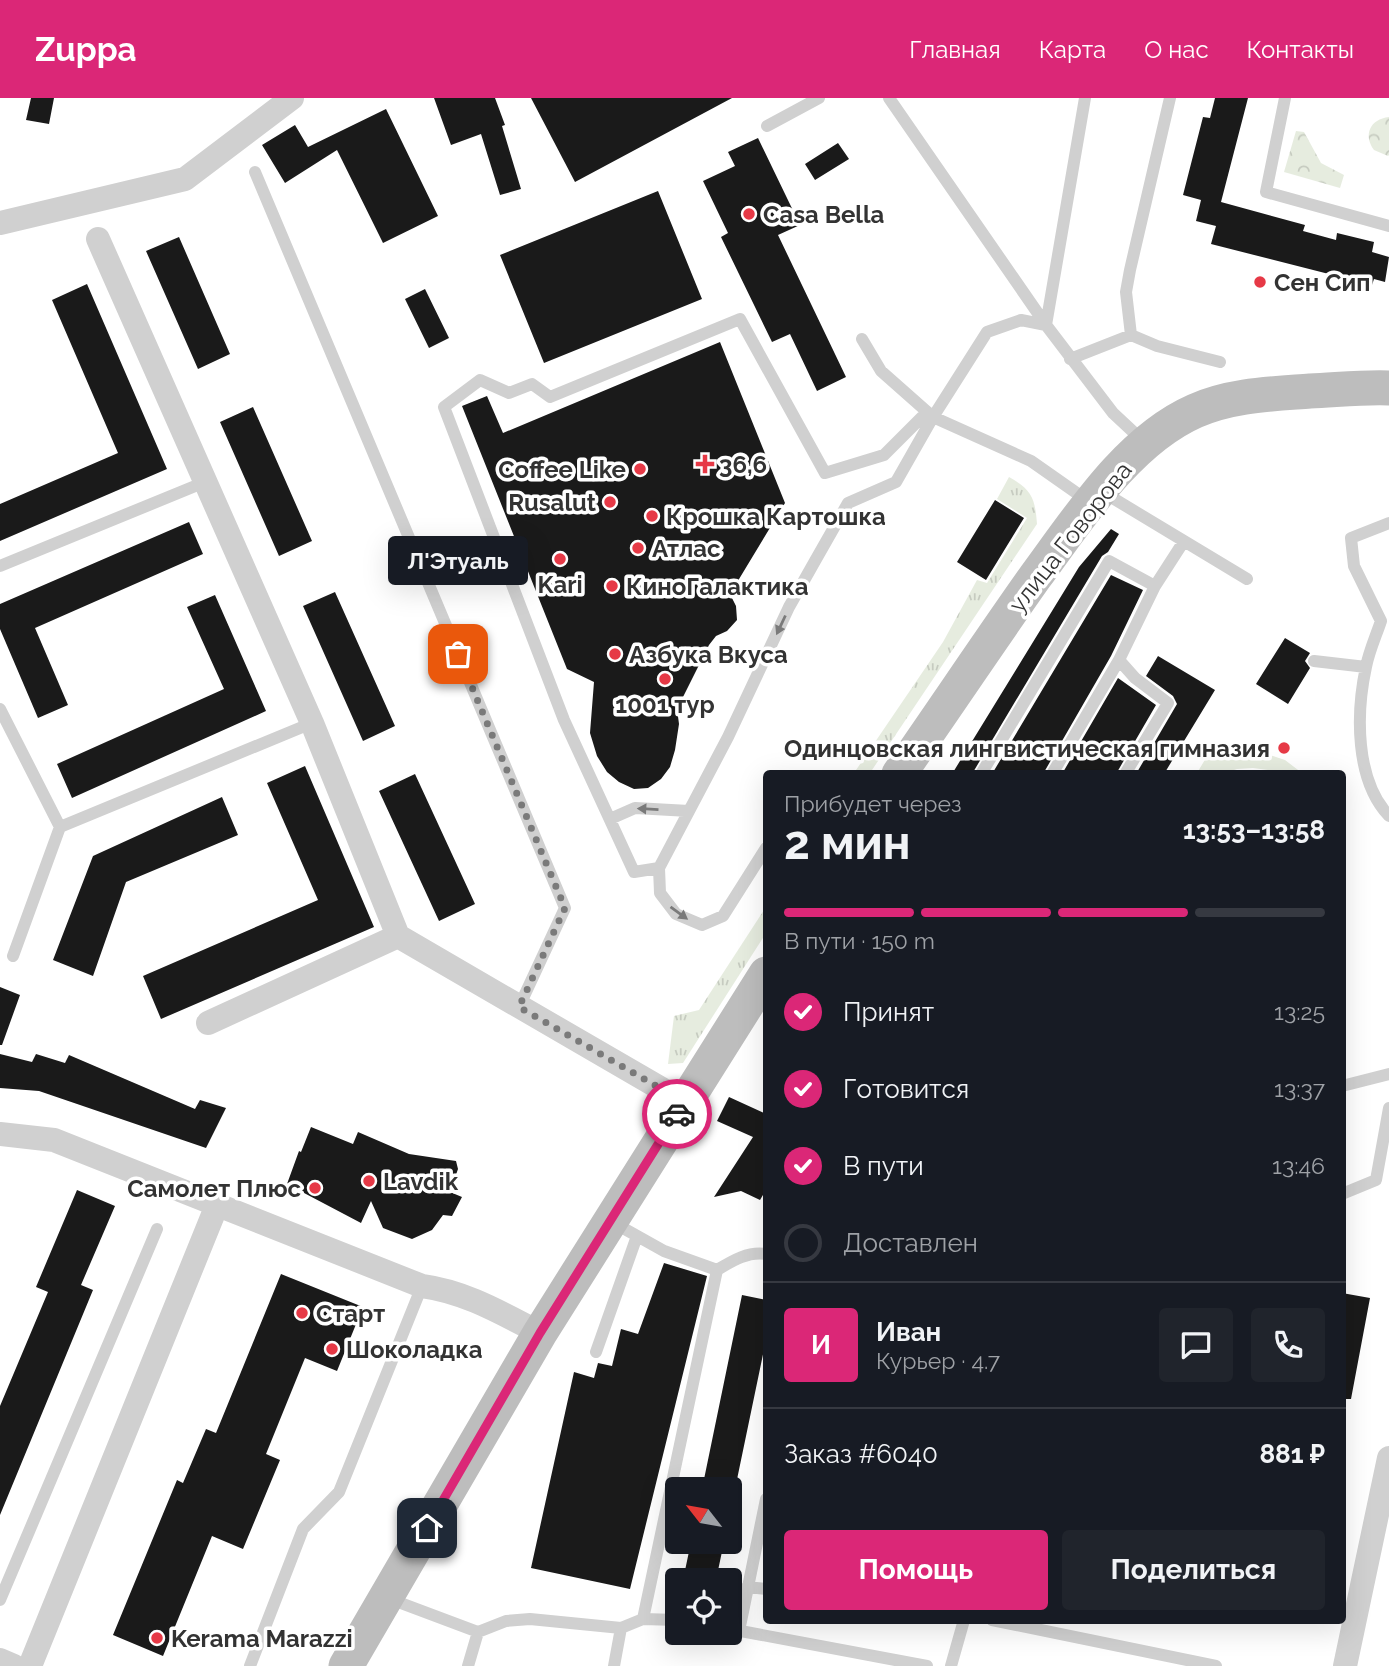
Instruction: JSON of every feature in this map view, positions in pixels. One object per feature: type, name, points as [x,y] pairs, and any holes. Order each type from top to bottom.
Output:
[{"type":"main road","name":"улица Говорова","points":[[902,770],[1095,497],[1145,444],[1192,412],[1235,399],[1283,393],[1389,388]]},
{"type":"main road","points":[[346,1666],[540,1333],[624,1228],[684,1102],[763,979]]},
{"type":"street","points":[[0,223],[185,179],[292,98]]},
{"type":"street","points":[[97,239],[312,723],[398,936],[684,1102]]},
{"type":"street","points":[[208,1023],[398,936]]},
{"type":"street","points":[[0,1134],[54,1140],[422,1286],[444,1289],[475,1300],[540,1333]]},
{"type":"street","points":[[30,1666],[217,1205]]},
{"type":"street","points":[[1345,1666],[1384,1508],[1389,1458]]},
{"type":"street","points":[[0,1660],[14,1666]]},
{"type":"lane","points":[[767,126],[819,98]]},
{"type":"lane","points":[[889,98],[1070,359],[1113,413],[1145,444]]},
{"type":"lane","points":[[1046,325],[1085,98]]},
{"type":"lane","points":[[1131,335],[1126,292],[1170,98]]},
{"type":"lane","points":[[1285,98],[1266,192],[1389,226]]},
{"type":"lane","points":[[255,172],[565,908],[519,1007]]},
{"type":"lane","points":[[659,868],[634,872],[564,720],[444,407],[480,380],[509,393],[532,384],[551,397],[740,319],[825,473],[884,454],[930,414]]},
{"type":"lane","points":[[763,853],[723,916],[702,925],[676,914],[660,893],[659,868],[728,737],[789,607],[848,503],[896,482],[930,414],[987,332],[1021,320],[1046,325]]},
{"type":"lane","points":[[1070,359],[1131,335],[1157,346],[1220,362]]},
{"type":"lane","points":[[862,340],[881,371],[930,414],[1031,461],[1095,497],[1184,541],[1247,579]]},
{"type":"lane","points":[[0,566],[205,482]]},
{"type":"lane","points":[[1389,523],[1351,538],[1354,566],[1381,621],[1366,667],[1361,709],[1362,744],[1367,779],[1389,816]]},
{"type":"lane","points":[[1054,770],[1119,660],[1155,586],[1184,541]]},
{"type":"lane","points":[[983,770],[1109,561],[1155,586]]},
{"type":"lane","points":[[1119,660],[1135,678],[1168,703],[1127,770]]},
{"type":"lane","points":[[1314,662],[1366,667]]},
{"type":"lane","points":[[0,709],[60,827],[13,956]]},
{"type":"lane","points":[[60,827],[312,723]]},
{"type":"lane","points":[[610,819],[635,808],[689,811]]},
{"type":"lane","points":[[1346,1085],[1389,1073]]},
{"type":"lane","points":[[1346,1192],[1376,1180],[1389,1108]]},
{"type":"lane","points":[[596,1352],[624,1228],[664,1251],[717,1270]]},
{"type":"lane","points":[[0,1600],[158,1229]]},
{"type":"lane","points":[[642,1619],[717,1270],[740,1257],[763,1253]]},
{"type":"lane","points":[[250,1666],[303,1529],[339,1492],[422,1286]]},
{"type":"lane","points":[[742,1604],[763,1513]]},
{"type":"lane","points":[[747,1587],[763,1589]]},
{"type":"lane","points":[[386,1597],[478,1632],[506,1622],[530,1619],[621,1628],[642,1619],[665,1620]]},
{"type":"lane","points":[[951,1666],[963,1624]]},
{"type":"lane","points":[[1011,1624],[1216,1666]]},
{"type":"lane","points":[[614,1666],[621,1628]]},
{"type":"lane","points":[[742,1631],[927,1666]]},
{"type":"lane","points":[[468,1666],[478,1632]]},
{"type":"green space","points":[[1389,117],[1388,156],[1374,150],[1369,133],[1373,124]]},
{"type":"green space","points":[[1296,131],[1304,132],[1321,163],[1344,175],[1340,188],[1284,172]]},
{"type":"green space","points":[[1009,477],[1023,486],[1031,496],[1037,524],[872,770],[856,770],[943,642],[977,580],[987,583],[1027,518],[997,499]]},
{"type":"green space","points":[[1212,748],[1228,757],[1255,752],[1270,755],[1285,760],[1298,770],[1253,768],[1199,770]]},
{"type":"green space","points":[[763,912],[763,938],[683,1063],[668,1064],[674,1016],[699,1010]]},
{"type":"building","points":[[31,98],[54,98],[49,124],[26,120]]},
{"type":"building","points":[[434,98],[495,98],[505,125],[502,126],[521,189],[500,195],[481,134],[451,145]]},
{"type":"building","points":[[531,98],[732,98],[575,182]]},
{"type":"building","points":[[1215,98],[1248,98],[1221,202],[1305,225],[1303,231],[1336,240],[1337,233],[1374,242],[1372,252],[1389,257],[1385,282],[1374,279],[1372,285],[1211,244],[1216,226],[1196,221],[1201,200],[1183,195],[1203,117],[1210,118]]},
{"type":"building","points":[[386,109],[438,216],[383,243],[337,150],[285,183],[262,145],[295,125],[308,147]]},
{"type":"building","points":[[758,138],[800,225],[778,235],[846,377],[817,391],[790,334],[772,342],[721,237],[728,233],[703,181],[735,166],[728,152]]},
{"type":"building","points":[[838,143],[849,159],[815,180],[805,164]]},
{"type":"building","points":[[658,191],[702,299],[544,363],[500,255]]},
{"type":"building","points":[[179,237],[230,354],[198,369],[146,251]]},
{"type":"building","points":[[87,284],[167,469],[0,541],[0,504],[118,453],[52,300]]},
{"type":"building","points":[[425,289],[449,338],[429,348],[405,299]]},
{"type":"building","name":"Атлас","points":[[720,342],[785,503],[730,594],[736,606],[737,620],[709,645],[677,709],[679,724],[670,767],[661,779],[648,788],[634,789],[607,772],[597,756],[590,733],[594,682],[567,669],[462,406],[487,396],[503,433]]},
{"type":"building","points":[[253,407],[312,541],[279,556],[220,422]]},
{"type":"building","points":[[995,500],[1024,518],[986,580],[957,562]]},
{"type":"building","points":[[189,522],[203,554],[35,628],[68,705],[38,718],[0,629],[0,604]]},
{"type":"building","points":[[1111,529],[1119,534],[1108,552],[1102,556],[974,770],[954,770],[1079,567]]},
{"type":"building","points":[[1111,575],[1143,590],[1111,656],[1045,770],[994,770]]},
{"type":"building","points":[[335,592],[395,726],[363,741],[303,606]]},
{"type":"building","points":[[215,595],[266,711],[72,798],[57,764],[224,689],[187,607]]},
{"type":"building","points":[[1285,638],[1310,653],[1305,661],[1310,668],[1288,704],[1256,684]]},
{"type":"building","points":[[1158,656],[1215,690],[1166,770],[1138,770],[1177,704],[1173,696],[1146,676]]},
{"type":"building","points":[[1118,678],[1156,705],[1118,770],[1064,770]]},
{"type":"building","points":[[305,766],[374,927],[161,1019],[143,976],[318,900],[267,783]]},
{"type":"building","points":[[415,774],[475,904],[439,921],[379,791]]},
{"type":"building","points":[[222,797],[238,835],[126,882],[93,976],[53,960],[93,856]]},
{"type":"building","points":[[0,987],[20,995],[2,1045],[0,1045]]},
{"type":"building","points":[[0,1054],[32,1062],[36,1054],[65,1063],[69,1055],[195,1109],[200,1100],[226,1108],[206,1148],[39,1091],[0,1088]]},
{"type":"building","points":[[729,1097],[763,1113],[763,1195],[760,1200],[741,1191],[714,1197],[753,1137],[717,1121]]},
{"type":"building","points":[[311,1127],[353,1144],[358,1132],[409,1154],[456,1161],[458,1169],[450,1192],[462,1197],[452,1216],[443,1215],[432,1230],[412,1239],[383,1228],[371,1201],[361,1223],[287,1184]]},
{"type":"building","points":[[77,1190],[115,1206],[81,1285],[93,1290],[0,1515],[0,1406],[48,1292],[36,1287]]},
{"type":"building","points":[[664,1263],[707,1276],[630,1589],[531,1568],[574,1372],[594,1378],[598,1363],[612,1366],[621,1329],[638,1334]]},
{"type":"building","points":[[281,1274],[363,1307],[337,1371],[305,1358],[266,1454],[280,1460],[243,1549],[212,1536],[163,1656],[113,1635],[177,1480],[183,1483],[206,1429],[216,1433]]},
{"type":"building","points":[[1346,1294],[1370,1298],[1351,1399],[1346,1399]]},
{"type":"building","points":[[742,1295],[763,1299],[763,1354],[737,1477],[704,1477]]},
{"type":"building","points":[[688,1554],[721,1554],[719,1568],[686,1568]]},
{"type":"way so far","points":[[458,654],[565,908],[519,1007],[684,1102],[677,1114]]},
{"type":"place","name":"Casa Bella","points":[[749,214]]},
{"type":"place","name":"Сен Сип","points":[[1260,282]]},
{"type":"place","name":"36,6","points":[[705,464]]},
{"type":"place","name":"Coffee Like","points":[[640,469]]},
{"type":"place","name":"Rusalut","points":[[610,502]]},
{"type":"place","name":"Крошка Картошка","points":[[652,516]]},
{"type":"place","name":"Атлас","points":[[638,548]]},
{"type":"place","name":"Kari","points":[[560,559]]},
{"type":"place","name":"КиноГалактика","points":[[612,586]]},
{"type":"place","name":"Л'Этуаль","points":[[458,654]]},
{"type":"place","name":"Азбука Вкуса","points":[[615,654]]},
{"type":"place","name":"1001 тур","points":[[665,679]]},
{"type":"place","name":"Одинцовская лингвистическая гимназия","points":[[1284,748]]},
{"type":"place","name":"Lavdik","points":[[369,1181]]},
{"type":"place","name":"Самолет Плюс","points":[[315,1188]]},
{"type":"place","name":"Старт","points":[[302,1313]]},
{"type":"place","name":"Шоколадка","points":[[332,1349]]},
{"type":"place","name":"Kerama Marazzi","points":[[157,1638]]},
{"type":"route","points":[[427,1528],[540,1333],[677,1114]]}]
